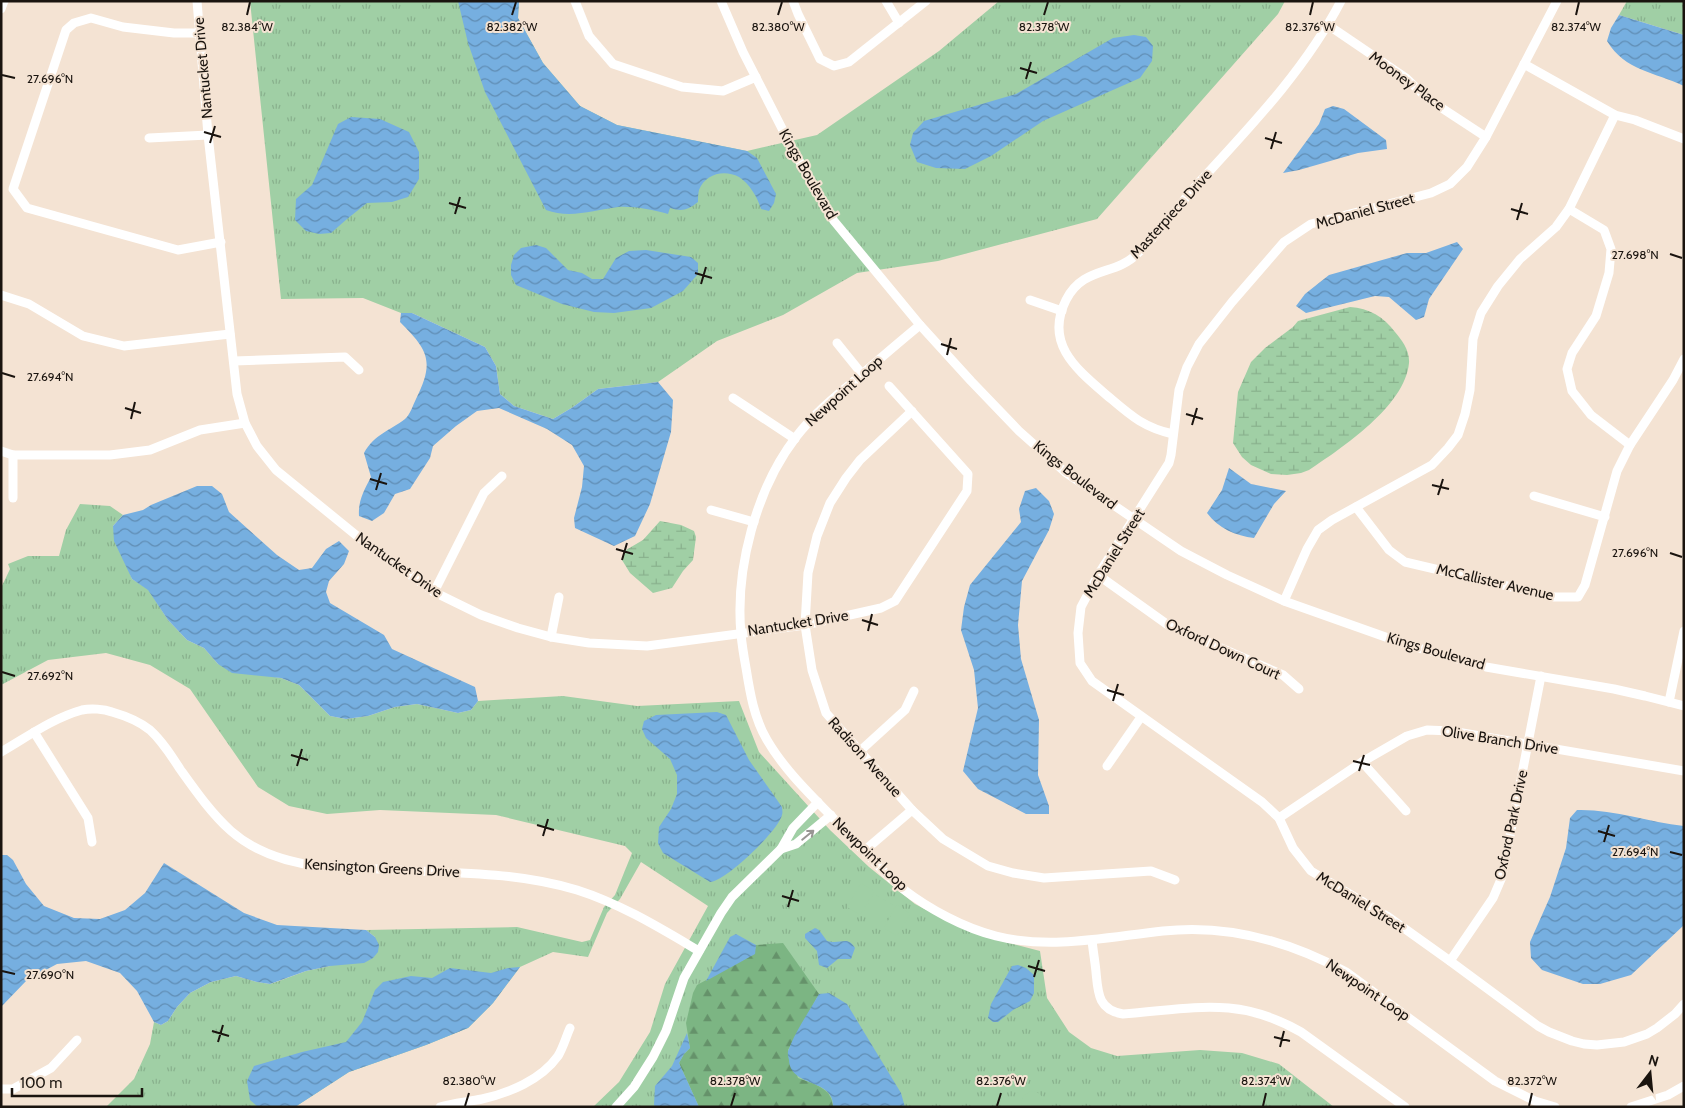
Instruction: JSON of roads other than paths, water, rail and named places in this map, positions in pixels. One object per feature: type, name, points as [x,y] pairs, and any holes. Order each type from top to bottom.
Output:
[{"type":"street","points":[[1,9],[4,1]]},
{"type":"street","name":"Nantucket Drive","points":[[197,1],[208,134],[230,334],[237,394],[245,423],[258,446],[276,470],[362,540],[434,592],[481,615],[551,637],[590,643],[647,646],[740,632],[805,625],[881,608],[895,601],[967,491],[968,474],[889,386]]},
{"type":"street","points":[[575,1],[589,36],[613,64],[682,87],[724,91],[756,77]]},
{"type":"street","name":"Kings Boulevard","points":[[721,1],[742,52],[800,164],[834,221],[920,325],[1019,431],[1065,472],[1181,550],[1227,575],[1284,601],[1408,645],[1486,667],[1614,689],[1684,706]]},
{"type":"street","points":[[793,1],[820,59],[834,66],[849,62],[926,1]]},
{"type":"street","points":[[886,1],[899,23]]},
{"type":"street","name":"Masterpiece Drive","points":[[1173,434],[1158,431],[1141,423],[1074,366],[1065,352],[1061,341],[1059,325],[1062,310],[1070,294],[1084,279],[1130,260],[1142,250],[1260,114],[1310,52],[1328,26],[1341,1]]},
{"type":"street","name":"McDaniel Street","points":[[1557,1],[1486,137],[1467,167],[1450,184],[1431,193],[1311,224],[1284,242],[1205,336],[1192,356],[1179,390],[1169,463],[1098,575],[1081,607],[1078,634],[1080,663],[1092,681],[1262,802],[1279,818],[1293,848],[1311,872],[1387,916],[1538,1026],[1561,1037],[1584,1044],[1609,1044],[1634,1039],[1647,1034],[1665,1022],[1684,1004]]},
{"type":"street","points":[[200,33],[174,33],[123,27],[91,18],[74,22],[66,30],[13,189],[27,208],[178,250],[221,242]]},
{"type":"street","name":"Mooney Place","points":[[1328,26],[1406,78],[1428,99],[1486,137]]},
{"type":"street","points":[[1524,64],[1615,115],[1635,120],[1684,140]]},
{"type":"street","points":[[1284,601],[1307,549],[1318,530],[1332,520],[1432,465],[1458,435],[1470,390],[1473,339],[1481,313],[1498,286],[1520,259],[1556,227],[1569,209],[1615,115]]},
{"type":"street","points":[[149,138],[208,134]]},
{"type":"street","points":[[1569,209],[1604,230],[1611,249],[1609,273],[1596,316],[1572,353],[1567,369],[1572,391],[1591,415],[1630,445]]},
{"type":"street","points":[[1,295],[29,304],[84,336],[124,346],[230,334]]},
{"type":"street","points":[[1030,300],[1062,310]]},
{"type":"street","name":"Newpoint Loop","points":[[920,325],[817,412],[795,439],[775,469],[754,522],[747,548],[741,586],[740,632],[753,709],[765,738],[778,758],[864,851],[904,889],[943,914],[966,925],[995,936],[1048,943],[1196,929],[1230,931],[1292,947],[1322,958],[1346,972],[1495,1081],[1535,1101],[1555,1107]]},
{"type":"street","points":[[836,343],[862,374]]},
{"type":"street","points":[[234,361],[344,357],[359,370]]},
{"type":"street","name":"McCallister Avenue","points":[[1356,507],[1389,550],[1405,562],[1554,597],[1578,597],[1585,585],[1616,472],[1630,445],[1673,380],[1684,359]]},
{"type":"street","points":[[733,398],[795,439]]},
{"type":"street","name":"Radison Avenue","points":[[912,411],[860,460],[846,478],[830,503],[817,536],[808,573],[805,625],[812,670],[826,714],[912,810],[944,839],[988,866],[1013,873],[1044,878],[1151,871],[1175,880]]},
{"type":"street","points":[[1,451],[13,455],[110,455],[150,450],[200,430],[245,423]]},
{"type":"street","points":[[13,455],[14,498]]},
{"type":"street","points":[[434,592],[484,492],[502,476]]},
{"type":"street","points":[[1534,496],[1605,517]]},
{"type":"street","points":[[711,510],[754,522]]},
{"type":"street","name":"Oxford Down Court","points":[[1098,575],[1168,625],[1283,675],[1299,689]]},
{"type":"street","points":[[551,637],[559,597]]},
{"type":"street","points":[[1669,702],[1684,631]]},
{"type":"street","name":"Oxford Park Drive","points":[[1450,961],[1493,898],[1502,877],[1541,676]]},
{"type":"street","points":[[860,751],[905,710],[914,691]]},
{"type":"street","name":"Kensington Greens Drive","points":[[1,752],[34,732],[84,710],[105,710],[128,716],[150,730],[168,750],[216,816],[232,832],[254,848],[274,857],[318,866],[488,875],[525,878],[550,883],[579,891],[637,915],[699,952]]},
{"type":"street","points":[[1107,766],[1141,717]]},
{"type":"street","name":"Olive Branch Drive","points":[[1279,818],[1362,762],[1407,736],[1427,730],[1451,731],[1684,771]]},
{"type":"street","points":[[34,732],[88,818],[92,842]]},
{"type":"street","points":[[1362,762],[1406,811]]},
{"type":"street","points":[[616,1107],[634,1087],[654,1057],[666,1031],[681,986],[732,897],[781,849],[793,828],[818,802]]},
{"type":"street","name":"Radison Avenue","points":[[864,851],[912,810]]},
{"type":"street","points":[[781,849],[796,844],[831,816]]},
{"type":"street","points":[[1092,940],[1099,998],[1105,1006],[1113,1011],[1123,1014],[1217,1006],[1262,1014],[1301,1032],[1405,1107]]},
{"type":"street","points":[[440,1107],[482,1099],[512,1090],[547,1070],[559,1055],[570,1028]]},
{"type":"street","points":[[1,1089],[13,1088],[51,1068],[78,1040]]},
{"type":"street","points":[[1631,1107],[1668,1095],[1684,1086]]},
{"type":"water","points":[[458,1],[519,1],[518,18],[543,63],[580,106],[617,125],[747,151],[757,158],[776,194],[774,203],[769,211],[761,209],[753,191],[743,180],[727,173],[716,174],[706,180],[699,192],[698,202],[691,207],[685,210],[670,208],[668,214],[624,207],[573,214],[555,213],[546,210],[485,92],[468,43]]},
{"type":"water","points":[[1619,15],[1684,35],[1684,86],[1641,70],[1614,51],[1607,41],[1611,28]]},
{"type":"water","points":[[1134,35],[1146,37],[1153,46],[1152,61],[1140,78],[1043,121],[991,156],[965,169],[936,168],[917,162],[910,145],[913,133],[924,121],[1016,94],[1113,38]]},
{"type":"water","points":[[1333,106],[1344,109],[1386,140],[1387,149],[1358,153],[1283,173],[1319,124],[1325,109]]},
{"type":"water","points":[[351,117],[380,119],[409,132],[419,152],[419,179],[408,197],[392,202],[367,203],[331,233],[319,234],[306,231],[295,220],[296,199],[312,185],[338,124]]},
{"type":"water","points":[[1457,242],[1463,249],[1429,299],[1424,317],[1416,320],[1389,297],[1375,296],[1306,313],[1296,306],[1305,294],[1329,275],[1407,253],[1426,253]]},
{"type":"water","points":[[536,245],[546,248],[568,270],[582,273],[592,279],[603,279],[616,258],[629,251],[646,250],[691,257],[698,263],[698,274],[683,291],[651,308],[614,313],[594,312],[562,304],[516,285],[511,275],[514,255],[521,248]]},
{"type":"water","points":[[401,313],[412,313],[485,347],[496,366],[500,394],[514,406],[553,419],[598,389],[658,382],[673,400],[671,432],[650,504],[635,536],[614,546],[575,528],[574,518],[582,487],[584,466],[572,445],[547,429],[499,408],[477,411],[433,446],[430,458],[410,489],[395,494],[384,513],[372,521],[359,516],[361,500],[371,477],[364,453],[373,441],[407,417],[422,386],[425,375],[426,357],[417,340],[400,322]]},
{"type":"water","points":[[1229,468],[1251,484],[1286,491],[1274,504],[1254,538],[1228,530],[1216,523],[1207,513],[1222,490]]},
{"type":"water","points":[[197,486],[212,486],[222,494],[229,512],[277,555],[299,570],[312,568],[326,549],[339,541],[349,551],[344,564],[329,581],[326,592],[330,603],[384,635],[392,649],[475,687],[478,701],[471,710],[458,713],[417,704],[395,707],[368,716],[346,719],[330,716],[299,685],[281,678],[232,673],[218,664],[204,648],[187,640],[168,620],[148,590],[132,579],[114,541],[113,526],[123,515],[143,510]]},
{"type":"water","points":[[1036,488],[1049,501],[1054,514],[1049,530],[1022,581],[1018,625],[1021,659],[1039,720],[1038,775],[1049,806],[1049,814],[1026,814],[978,789],[963,771],[978,708],[974,670],[961,630],[964,607],[970,585],[1021,522],[1019,509],[1025,491]]},
{"type":"water","points":[[717,712],[726,715],[749,760],[782,807],[782,815],[772,832],[751,854],[727,874],[710,882],[663,853],[658,843],[659,827],[671,809],[677,794],[677,775],[670,759],[646,738],[642,729],[644,721],[656,715]]},
{"type":"water","points":[[1577,810],[1604,812],[1684,826],[1684,925],[1631,975],[1600,984],[1583,984],[1542,970],[1531,958],[1530,942],[1550,897],[1566,848],[1570,818]]},
{"type":"water","points":[[1,855],[7,855],[13,860],[26,884],[44,906],[74,918],[100,919],[125,910],[145,893],[164,863],[244,913],[277,925],[366,930],[375,937],[379,945],[378,952],[373,958],[364,963],[330,966],[306,971],[270,984],[236,976],[211,982],[190,993],[177,1007],[168,1021],[161,1025],[154,1022],[137,991],[120,973],[86,961],[57,964],[27,980],[1,1007]]},
{"type":"water","points":[[815,928],[819,930],[827,941],[846,941],[852,944],[855,948],[851,959],[838,959],[827,968],[819,965],[817,951],[805,938],[805,934]]},
{"type":"water","points":[[736,934],[756,945],[755,954],[706,981],[730,937]]},
{"type":"water","points":[[1018,965],[1026,968],[1034,975],[1034,993],[1030,1001],[1013,1010],[998,1022],[993,1022],[988,1018],[991,1004],[1012,966]]},
{"type":"water","points":[[520,967],[493,1003],[468,1028],[349,1072],[295,1107],[258,1107],[250,1100],[247,1081],[254,1066],[346,1042],[362,1022],[375,990],[383,982],[411,976],[432,978],[450,968],[491,973]]},
{"type":"water","points":[[829,993],[847,1004],[901,1093],[905,1107],[833,1107],[832,1098],[827,1091],[804,1080],[791,1069],[788,1050],[795,1035],[819,994]]},
{"type":"water","points":[[687,1033],[690,1048],[679,1063],[699,1107],[656,1107],[654,1105],[655,1086],[672,1066]]}]
